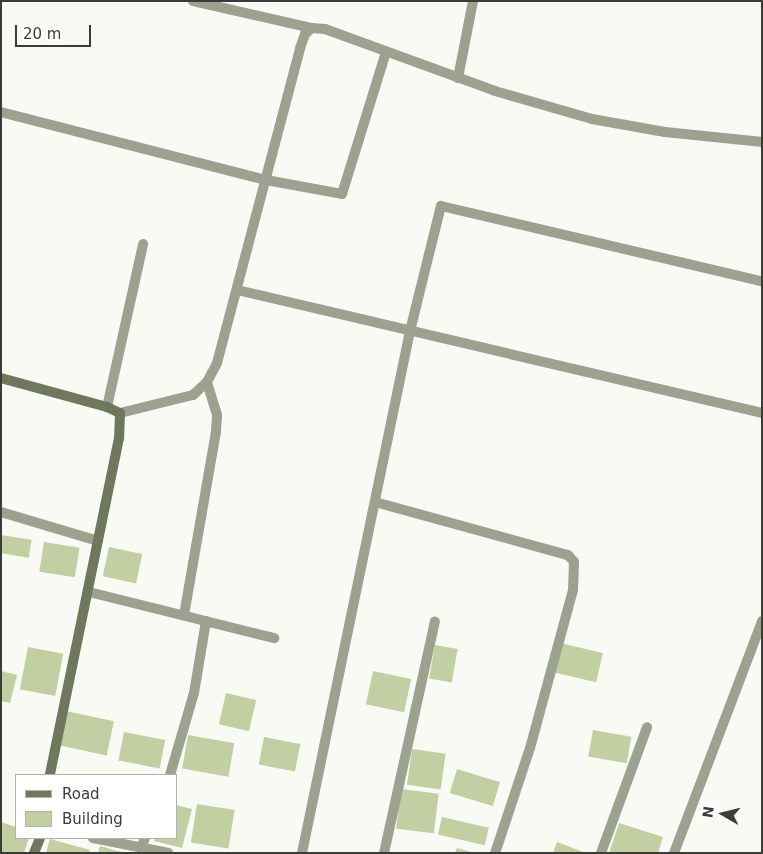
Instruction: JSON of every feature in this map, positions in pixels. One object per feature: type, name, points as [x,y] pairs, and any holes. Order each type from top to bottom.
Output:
[{"type":"street","points":[[193,1],[312,28],[458,78],[592,118],[665,132],[762,142]]},
{"type":"street","points":[[458,78],[473,1]]},
{"type":"street","points":[[1,378],[107,407],[120,413],[178,401],[193,395],[207,382],[217,362],[300,48],[305,34],[312,28]]},
{"type":"street","points":[[1,112],[266,180],[342,194],[386,52]]},
{"type":"street","points":[[302,853],[410,331],[441,206],[762,281]]},
{"type":"street","points":[[107,407],[143,244]]},
{"type":"street","points":[[237,290],[762,413]]},
{"type":"street","points":[[184,615],[216,431],[217,416],[207,382]]},
{"type":"street","points":[[50,774],[119,438],[120,413]]},
{"type":"street","points":[[374,502],[568,555],[574,562],[576,572],[568,609],[530,748],[495,853]]},
{"type":"street","points":[[1,512],[98,541]]},
{"type":"street","points":[[89,592],[274,638]]},
{"type":"street","points":[[170,774],[196,684],[206,621]]},
{"type":"street","points":[[674,853],[762,621]]},
{"type":"street","points":[[384,853],[435,622]]},
{"type":"street","points":[[601,853],[647,727]]},
{"type":"street","points":[[34,853],[40,839]]},
{"type":"street","points":[[98,839],[169,853]]},
{"type":"street","points":[[141,848],[145,839]]},
{"type":"building","points":[[1,535],[32,540],[29,558],[1,553]]},
{"type":"building","points":[[44,542],[80,548],[75,577],[39,572]]},
{"type":"building","points":[[109,547],[142,554],[136,583],[103,576]]},
{"type":"building","points":[[560,643],[603,653],[596,682],[553,672]]},
{"type":"building","points":[[435,645],[458,649],[452,682],[429,678]]},
{"type":"building","points":[[28,647],[63,654],[55,696],[20,689]]},
{"type":"building","points":[[1,671],[17,675],[10,703],[1,701]]},
{"type":"building","points":[[373,671],[411,679],[404,712],[366,704]]},
{"type":"building","points":[[226,693],[256,700],[249,731],[219,724]]},
{"type":"building","points":[[66,711],[114,721],[107,755],[59,745]]},
{"type":"building","points":[[593,730],[631,737],[627,763],[588,757]]},
{"type":"building","points":[[124,732],[165,740],[160,768],[118,760]]},
{"type":"building","points":[[188,735],[234,743],[228,777],[182,768]]},
{"type":"building","points":[[264,737],[300,744],[295,772],[259,764]]},
{"type":"building","points":[[412,749],[446,754],[441,789],[407,785]]},
{"type":"building","points":[[457,769],[500,782],[493,806],[450,793]]},
{"type":"building","points":[[401,789],[439,794],[434,833],[396,829]]},
{"type":"building","points":[[197,804],[235,810],[228,848],[191,843]]},
{"type":"building","points":[[178,806],[192,809],[182,848],[154,841],[155,839],[178,839]]},
{"type":"building","points":[[442,817],[489,828],[485,845],[438,835]]},
{"type":"building","points":[[1,822],[15,827],[15,839],[29,839],[24,853],[1,853]]},
{"type":"building","points":[[619,823],[663,837],[658,853],[609,853]]},
{"type":"building","points":[[50,839],[90,850],[89,853],[46,853]]},
{"type":"building","points":[[557,842],[586,853],[553,853]]},
{"type":"building","points":[[100,846],[121,852],[121,853],[98,853]]},
{"type":"building","points":[[457,848],[471,852],[471,853],[455,853]]}]
